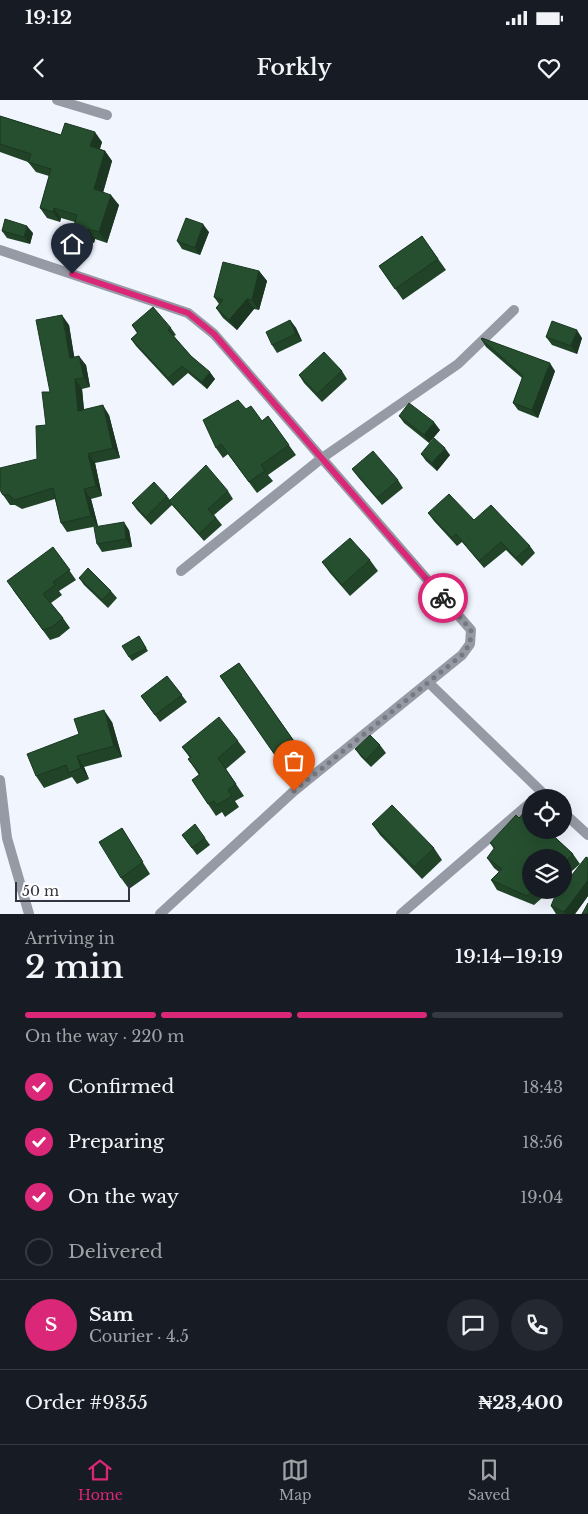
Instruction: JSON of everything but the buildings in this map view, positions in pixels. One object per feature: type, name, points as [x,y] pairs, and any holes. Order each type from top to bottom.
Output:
[{"type":"street","points":[[57,100],[106,115]]},
{"type":"street","points":[[0,250],[188,313],[214,334],[471,630],[470,644],[462,655],[294,791],[160,914]]},
{"type":"street","points":[[181,572],[322,458],[458,364],[514,310]]},
{"type":"street","points":[[429,683],[535,789]]},
{"type":"street","points":[[0,780],[1,806],[7,838],[28,914]]},
{"type":"street","points":[[401,914],[522,810]]},
{"type":"street","points":[[572,820],[588,835]]},
{"type":"way so far","points":[[294,791],[462,655],[470,644],[471,630],[443,598]]},
{"type":"route","points":[[72,274],[188,313],[214,334],[443,598]]}]
